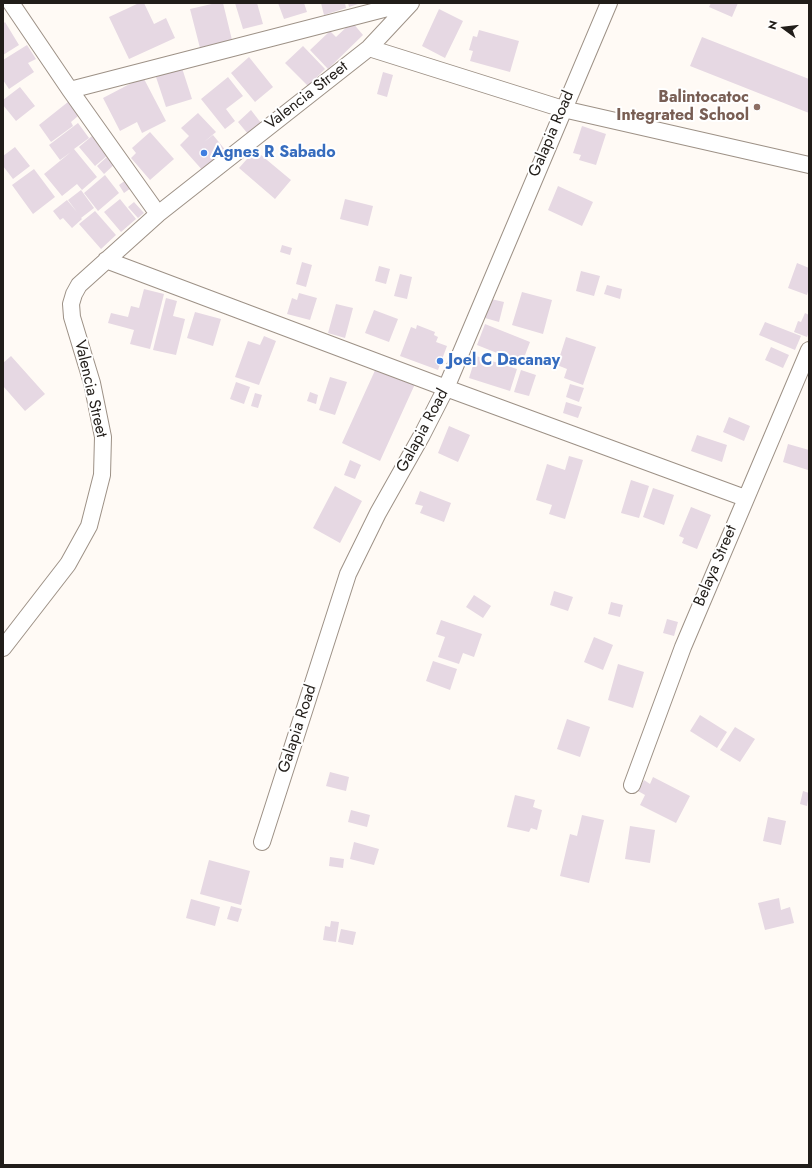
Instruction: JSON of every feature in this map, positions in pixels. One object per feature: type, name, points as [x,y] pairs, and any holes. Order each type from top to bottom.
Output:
[{"type":"street","points":[[11,3],[70,90],[158,214]]},
{"type":"street","points":[[70,90],[407,3]]},
{"type":"street","name":"Valencia Street","points":[[3,648],[68,564],[89,526],[102,476],[103,437],[92,383],[72,316],[71,304],[79,285],[158,214],[369,48],[411,3]]},
{"type":"street","name":"Galapia Road","points":[[262,842],[348,574],[378,513],[422,435],[446,388],[609,3]]},
{"type":"street","points":[[369,48],[563,109],[809,165]]},
{"type":"street","points":[[106,260],[446,388],[745,498]]},
{"type":"street","name":"Belaya Street","points":[[632,786],[682,647],[809,350]]},
{"type":"building","points":[[139,3],[144,3],[154,24],[166,18],[175,38],[129,59],[109,17]]},
{"type":"building","points":[[216,3],[223,3],[232,40],[200,48],[190,9]]},
{"type":"building","points":[[235,3],[257,3],[263,24],[243,29]]},
{"type":"building","points":[[278,3],[304,3],[307,12],[284,19]]},
{"type":"building","points":[[321,3],[345,3],[346,8],[324,15]]},
{"type":"building","points":[[348,3],[361,3],[349,7]]},
{"type":"building","points":[[711,3],[738,3],[732,17],[709,7]]},
{"type":"building","points":[[439,9],[463,21],[445,58],[422,46]]},
{"type":"building","points":[[5,22],[19,45],[3,55],[3,24]]},
{"type":"building","points":[[352,22],[363,35],[328,69],[310,50],[330,31],[336,37]]},
{"type":"building","points":[[479,30],[519,41],[510,72],[470,61],[473,51],[469,50],[473,36],[477,37]]},
{"type":"building","points":[[702,37],[809,79],[809,113],[690,66]]},
{"type":"building","points":[[27,45],[36,59],[28,63],[34,72],[9,89],[3,80],[3,60]]},
{"type":"building","points":[[303,46],[325,69],[308,86],[285,63]]},
{"type":"building","points":[[249,57],[273,87],[255,102],[231,73]]},
{"type":"building","points":[[182,68],[192,99],[166,107],[156,77]]},
{"type":"building","points":[[383,72],[393,75],[387,97],[377,94]]},
{"type":"building","points":[[143,77],[166,121],[142,133],[137,122],[120,131],[103,98]]},
{"type":"building","points":[[228,77],[243,96],[226,109],[235,121],[225,129],[201,99]]},
{"type":"building","points":[[20,87],[35,106],[16,121],[3,105],[3,100]]},
{"type":"building","points":[[68,102],[78,116],[71,122],[73,126],[51,142],[39,125]]},
{"type":"building","points":[[251,110],[261,123],[248,134],[238,122]]},
{"type":"building","points":[[198,113],[216,132],[204,142],[213,135],[227,152],[204,172],[180,145],[189,136],[181,128]]},
{"type":"building","points":[[78,123],[89,138],[74,149],[97,177],[82,190],[77,184],[62,196],[44,174],[71,152],[60,160],[49,145]]},
{"type":"building","points":[[582,126],[606,134],[596,165],[579,160],[581,155],[573,153]]},
{"type":"building","points":[[150,132],[174,159],[150,180],[131,158],[136,153],[132,148]]},
{"type":"building","points":[[92,136],[108,155],[95,166],[79,147]]},
{"type":"building","points":[[15,147],[30,166],[13,179],[3,166],[3,156]]},
{"type":"building","points":[[255,150],[291,180],[275,199],[239,168]]},
{"type":"building","points":[[109,155],[116,163],[104,174],[97,166]]},
{"type":"building","points":[[34,169],[55,197],[33,214],[12,185]]},
{"type":"building","points":[[105,175],[119,193],[98,211],[84,193]]},
{"type":"building","points":[[126,180],[131,188],[124,193],[119,185]]},
{"type":"building","points":[[558,186],[593,202],[582,226],[548,210]]},
{"type":"building","points":[[81,190],[94,208],[81,218],[82,219],[72,228],[63,218],[60,220],[53,211],[67,200],[77,212],[68,200]]},
{"type":"building","points":[[120,199],[136,219],[121,232],[104,212]]},
{"type":"building","points":[[345,199],[373,206],[368,226],[340,219]]},
{"type":"building","points":[[134,202],[144,213],[138,218],[128,207]]},
{"type":"building","points":[[95,211],[116,235],[101,249],[79,224]]},
{"type":"building","points":[[282,245],[292,248],[290,255],[280,252]]},
{"type":"building","points":[[302,262],[312,265],[306,287],[296,284]]},
{"type":"building","points":[[797,263],[809,268],[809,288],[807,295],[788,288]]},
{"type":"building","points":[[379,266],[390,269],[386,284],[375,281]]},
{"type":"building","points":[[581,271],[600,276],[594,296],[576,291]]},
{"type":"building","points":[[400,274],[412,277],[407,299],[394,296]]},
{"type":"building","points":[[607,285],[622,289],[620,299],[604,294]]},
{"type":"building","points":[[144,289],[164,294],[150,349],[130,344],[134,330],[108,323],[111,313],[128,317],[131,306],[139,308]]},
{"type":"building","points":[[522,292],[552,300],[543,334],[512,325]]},
{"type":"building","points":[[299,293],[317,298],[310,320],[287,314],[292,298],[297,300]]},
{"type":"building","points":[[166,298],[177,301],[173,316],[185,319],[176,355],[153,350]]},
{"type":"building","points":[[491,299],[504,302],[499,322],[485,318]]},
{"type":"building","points":[[336,304],[353,308],[345,338],[328,333]]},
{"type":"building","points":[[374,310],[398,319],[389,342],[365,333]]},
{"type":"building","points":[[195,312],[221,319],[213,346],[187,338]]},
{"type":"building","points":[[805,313],[809,315],[809,332],[807,337],[794,332],[798,321],[801,322]]},
{"type":"building","points":[[765,322],[801,336],[795,350],[759,335]]},
{"type":"building","points":[[485,324],[530,342],[522,363],[477,345]]},
{"type":"building","points":[[417,325],[435,332],[434,335],[438,337],[436,342],[447,346],[438,370],[400,356],[411,327],[416,329]]},
{"type":"building","points":[[264,336],[276,341],[259,385],[235,377],[248,341],[260,345]]},
{"type":"building","points":[[566,337],[596,347],[583,385],[564,378],[567,369],[557,365]]},
{"type":"building","points":[[771,347],[789,355],[783,368],[765,360]]},
{"type":"building","points":[[11,356],[45,394],[25,411],[3,386],[3,363]]},
{"type":"building","points":[[476,356],[517,369],[510,391],[469,378]]},
{"type":"building","points":[[377,366],[415,384],[380,461],[342,443]]},
{"type":"building","points":[[521,370],[536,375],[529,396],[514,392]]},
{"type":"building","points":[[330,377],[347,382],[335,415],[319,410]]},
{"type":"building","points":[[236,382],[250,387],[244,404],[230,399]]},
{"type":"building","points":[[570,384],[584,388],[579,402],[566,397]]},
{"type":"building","points":[[310,392],[318,395],[316,404],[307,401]]},
{"type":"building","points":[[255,393],[262,395],[258,408],[251,406]]},
{"type":"building","points":[[566,402],[582,407],[578,418],[563,413]]},
{"type":"building","points":[[729,417],[750,426],[744,441],[723,432]]},
{"type":"building","points":[[449,426],[470,435],[458,462],[438,453]]},
{"type":"building","points":[[697,435],[727,445],[722,462],[691,451]]},
{"type":"building","points":[[788,444],[809,450],[808,470],[783,462]]},
{"type":"building","points":[[569,456],[583,460],[565,519],[549,514],[552,505],[536,500],[547,464],[565,470]]},
{"type":"building","points":[[350,460],[361,465],[355,479],[344,475]]},
{"type":"building","points":[[631,480],[649,486],[639,518],[621,513]]},
{"type":"building","points":[[335,486],[362,501],[340,543],[313,528]]},
{"type":"building","points":[[653,488],[674,495],[664,525],[643,517]]},
{"type":"building","points":[[420,491],[451,503],[444,522],[420,513],[423,506],[415,504]]},
{"type":"building","points":[[691,507],[711,515],[697,549],[682,543],[684,538],[679,536]]},
{"type":"building","points":[[554,591],[573,597],[568,611],[550,605]]},
{"type":"building","points":[[474,595],[491,606],[483,618],[466,607]]},
{"type":"building","points":[[611,602],[623,605],[620,617],[608,614]]},
{"type":"building","points":[[667,619],[678,622],[674,636],[663,633]]},
{"type":"building","points":[[441,620],[482,634],[474,657],[463,653],[459,664],[438,657],[445,637],[436,634]]},
{"type":"building","points":[[594,637],[613,645],[603,670],[584,662]]},
{"type":"building","points":[[433,661],[457,669],[450,690],[426,681]]},
{"type":"building","points":[[618,664],[644,672],[633,708],[608,700]]},
{"type":"building","points":[[700,715],[727,732],[717,748],[690,731]]},
{"type":"building","points":[[567,719],[590,727],[580,757],[557,749]]},
{"type":"building","points":[[735,727],[755,739],[740,762],[720,750]]},
{"type":"building","points":[[330,772],[349,777],[346,791],[326,786]]},
{"type":"building","points":[[653,777],[690,796],[676,823],[640,805],[645,795],[638,791],[644,780],[650,784]]},
{"type":"building","points":[[803,791],[809,793],[807,806],[800,804]]},
{"type":"building","points":[[515,795],[535,800],[533,807],[542,810],[537,830],[531,828],[529,832],[507,827]]},
{"type":"building","points":[[351,810],[370,815],[367,827],[348,822]]},
{"type":"building","points":[[582,815],[604,820],[589,883],[560,876],[570,834],[577,836]]},
{"type":"building","points":[[768,817],[786,821],[781,845],[763,841]]},
{"type":"building","points":[[630,826],[655,830],[650,863],[625,859]]},
{"type":"building","points":[[354,842],[379,849],[374,865],[350,859]]},
{"type":"building","points":[[330,857],[344,859],[343,868],[329,866]]},
{"type":"building","points":[[209,860],[250,871],[241,905],[200,894]]},
{"type":"building","points":[[779,898],[781,910],[790,907],[794,923],[765,930],[758,903]]},
{"type":"building","points":[[191,899],[220,907],[215,926],[186,918]]},
{"type":"building","points":[[231,906],[242,909],[238,922],[227,919]]},
{"type":"building","points":[[331,921],[339,922],[336,942],[323,940],[325,926],[330,927]]},
{"type":"building","points":[[341,929],[356,932],[353,945],[338,942]]},
{"type":"place","name":"Balintocatoc Integrated School","points":[[757,107]]},
{"type":"place","name":"Agnes R Sabado","points":[[204,153]]},
{"type":"place","name":"Joel C Dacanay","points":[[440,361]]}]
